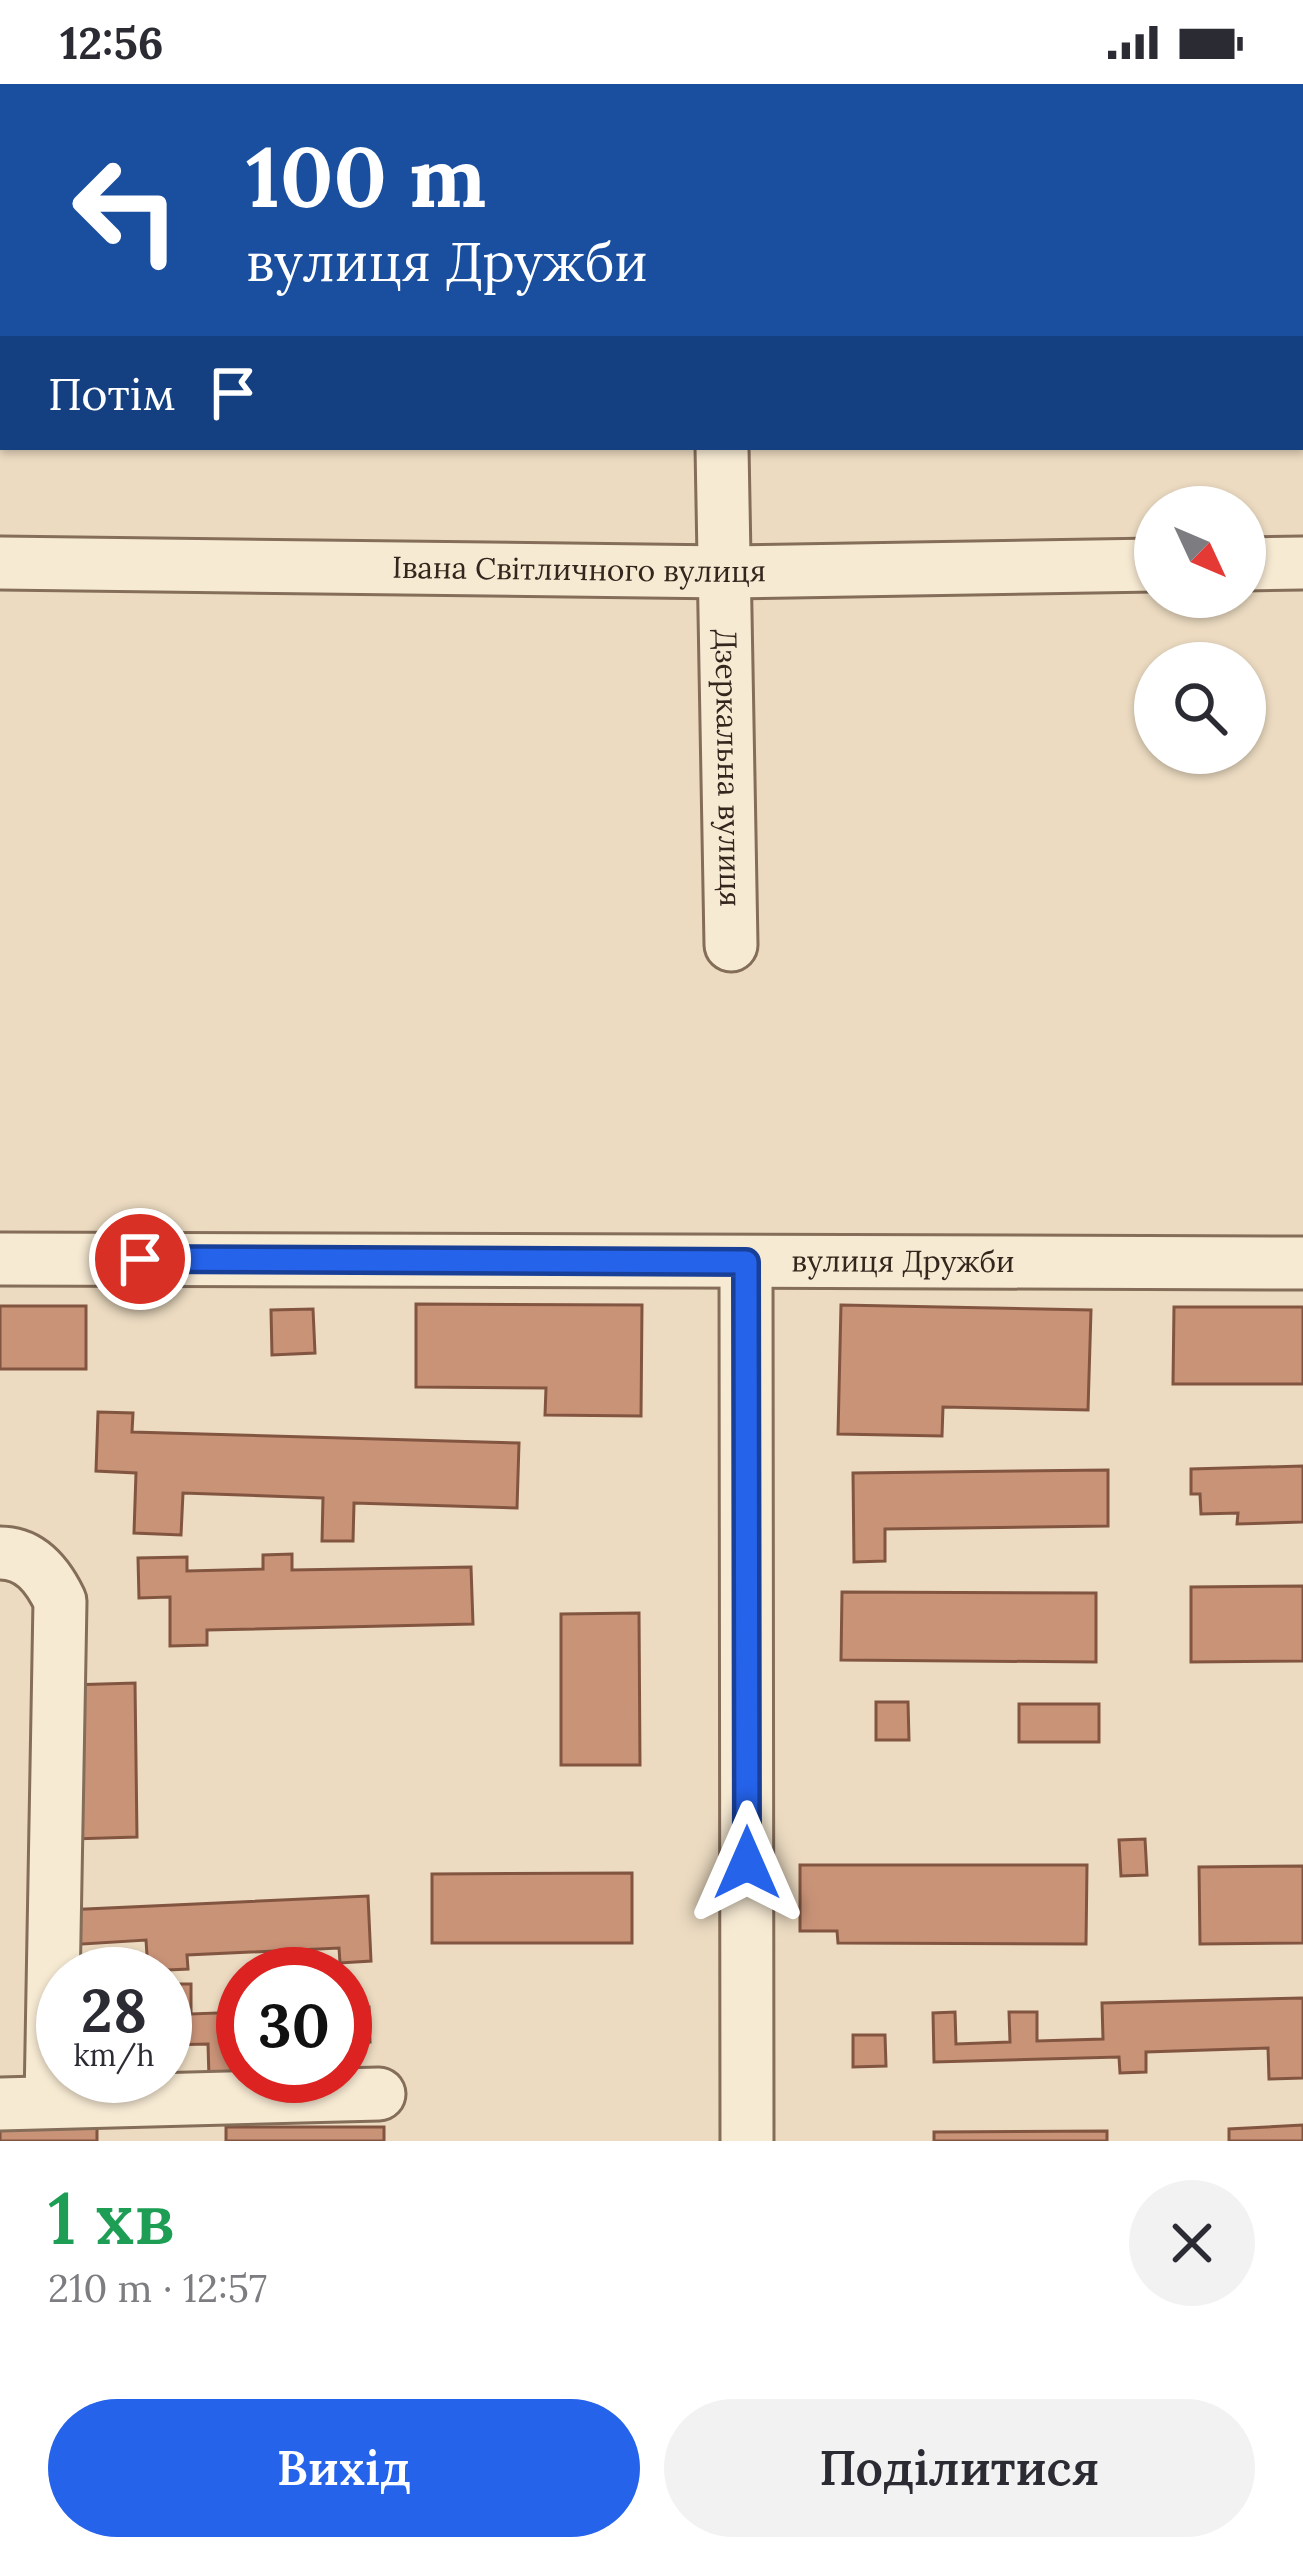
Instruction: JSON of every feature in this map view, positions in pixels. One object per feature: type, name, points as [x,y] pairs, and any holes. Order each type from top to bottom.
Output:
[{"type":"street","name":"Дзеркальна вулиця","points":[[722,450],[731,945]]},
{"type":"street","name":"Івана Світличного вулиця","points":[[0,563],[725,572],[1134,565]]},
{"type":"street","points":[[1266,564],[1303,563]]},
{"type":"street","name":"вулиця Дружби","points":[[0,1259],[1303,1263]]},
{"type":"street","points":[[746,1262],[747,2141]]},
{"type":"street","points":[[0,1553],[29,1561],[49,1578],[60,1601],[54,1947]]},
{"type":"street","points":[[192,2099],[379,2094]]},
{"type":"street","points":[[0,2104],[36,2103]]},
{"type":"building","points":[[416,1304],[642,1305],[641,1416],[545,1415],[546,1388],[416,1387]]},
{"type":"building","points":[[841,1305],[1091,1310],[1088,1410],[943,1407],[942,1436],[838,1434]]},
{"type":"building","points":[[0,1306],[86,1306],[86,1369],[0,1369]]},
{"type":"building","points":[[1174,1307],[1303,1307],[1303,1384],[1173,1384]]},
{"type":"building","points":[[313,1309],[315,1353],[272,1355],[271,1310]]},
{"type":"building","points":[[98,1412],[133,1413],[132,1432],[519,1443],[517,1508],[354,1503],[353,1541],[322,1541],[323,1498],[183,1493],[181,1535],[134,1533],[136,1473],[96,1471]]},
{"type":"building","points":[[1303,1466],[1303,1522],[1237,1524],[1238,1513],[1201,1514],[1200,1494],[1191,1494],[1191,1469]]},
{"type":"building","points":[[1108,1470],[1108,1526],[885,1529],[885,1561],[854,1562],[853,1473]]},
{"type":"building","points":[[292,1554],[292,1570],[471,1567],[473,1624],[207,1630],[207,1645],[170,1646],[170,1597],[139,1598],[138,1558],[187,1557],[187,1571],[263,1569],[263,1555]]},
{"type":"building","points":[[1303,1586],[1303,1661],[1191,1662],[1191,1587]]},
{"type":"building","points":[[842,1592],[1096,1593],[1096,1662],[841,1660]]},
{"type":"building","points":[[639,1613],[640,1765],[561,1765],[561,1614]]},
{"type":"building","points":[[135,1683],[137,1837],[72,1839],[69,1685]]},
{"type":"building","points":[[876,1702],[908,1702],[909,1740],[876,1740]]},
{"type":"building","points":[[1019,1704],[1099,1704],[1099,1742],[1019,1742]]},
{"type":"building","points":[[1145,1839],[1147,1875],[1121,1876],[1119,1840]]},
{"type":"building","points":[[800,1865],[1087,1865],[1086,1944],[838,1943],[837,1931],[800,1931]]},
{"type":"building","points":[[1303,1866],[1303,1943],[1200,1944],[1199,1867]]},
{"type":"building","points":[[632,1873],[632,1943],[432,1943],[432,1874]]},
{"type":"building","points":[[368,1896],[370,1947],[216,1947],[216,1954],[192,1955],[192,1947],[146,1947],[146,1940],[67,1945],[65,1910]]},
{"type":"building","points":[[1303,1998],[1303,2078],[1269,2079],[1268,2048],[1146,2052],[1146,2072],[1120,2073],[1119,2057],[934,2062],[933,2013],[955,2012],[956,2044],[1010,2042],[1009,2012],[1037,2012],[1037,2041],[1103,2039],[1102,2003]]},
{"type":"building","points":[[216,2013],[216,2078],[209,2078],[208,2044],[192,2044],[192,2014]]},
{"type":"building","points":[[853,2035],[885,2035],[886,2066],[853,2067]]},
{"type":"building","points":[[97,2125],[97,2141],[0,2141],[0,2127]]},
{"type":"building","points":[[1303,2125],[1303,2141],[1229,2141],[1229,2129]]},
{"type":"building","points":[[226,2127],[384,2127],[384,2141],[226,2141]]},
{"type":"building","points":[[1107,2131],[1107,2141],[934,2141],[934,2132]]},
{"type":"route","points":[[140,1259],[746,1262],[747,1863]]}]
